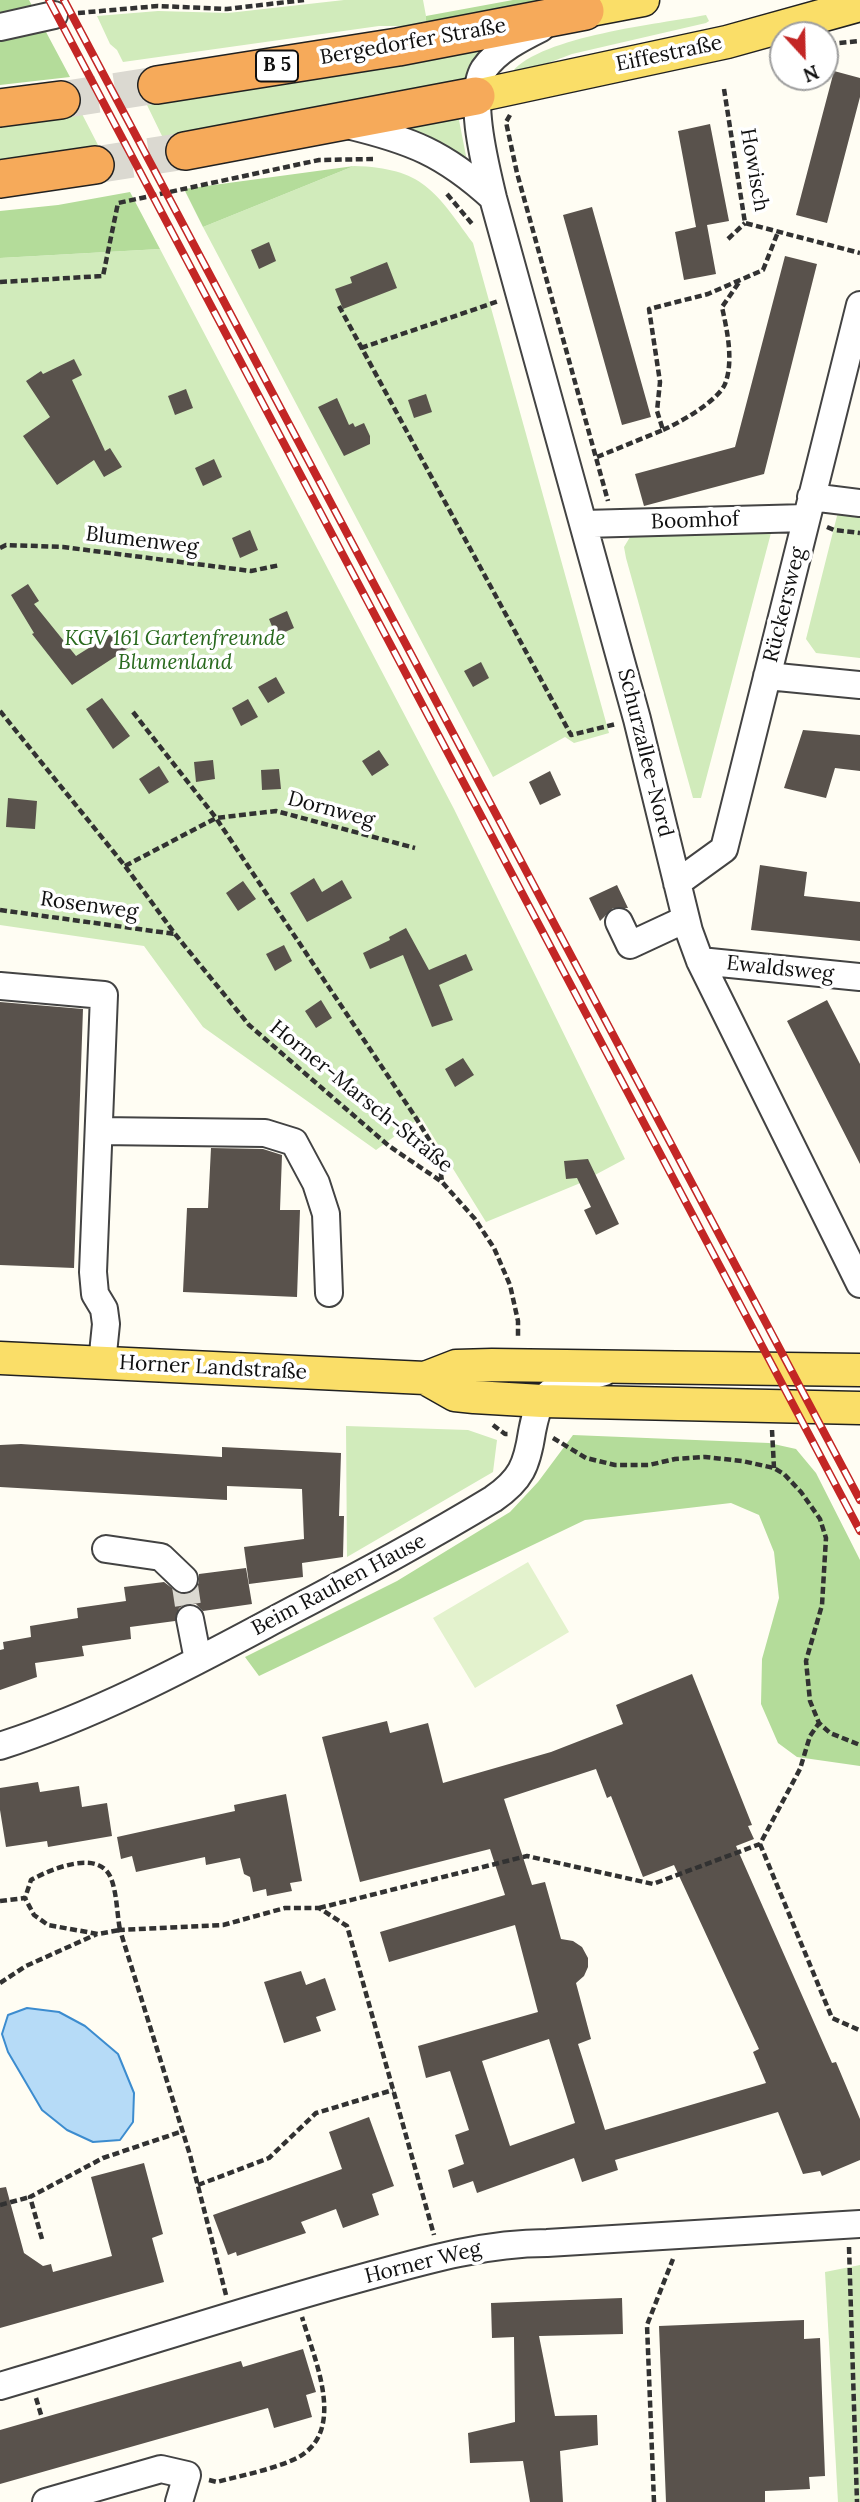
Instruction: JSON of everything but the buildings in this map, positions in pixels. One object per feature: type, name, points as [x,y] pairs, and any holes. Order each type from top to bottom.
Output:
[{"type":"highway","name":"Bergedorfer Straße","points":[[157,85],[397,47],[585,11]]},
{"type":"highway","points":[[185,151],[476,96]]},
{"type":"highway","points":[[0,108],[61,100]]},
{"type":"highway","points":[[0,179],[95,165]]},
{"type":"main road","name":"B 5","points":[[585,11],[643,0]]},
{"type":"main road","name":"Eiffestraße","points":[[476,96],[727,42],[856,8]]},
{"type":"main road","name":"Horner Landstraße","points":[[0,1358],[425,1378],[456,1366],[860,1370]]},
{"type":"main road","name":"Horner Landstraße","points":[[425,1378],[455,1395],[542,1401],[860,1408]]},
{"type":"street","points":[[0,27],[61,10]]},
{"type":"street","name":"Schurzallee-Nord","points":[[585,11],[547,25],[514,42],[484,69],[476,96],[483,153],[493,198],[637,719],[686,919],[700,961],[860,1284]]},
{"type":"street","points":[[339,122],[396,137],[428,150],[459,169],[493,198]]},
{"type":"street","name":"Rückersweg","points":[[677,883],[724,849],[860,305]]},
{"type":"street","name":"Boomhof","points":[[584,524],[860,503]]},
{"type":"street","points":[[767,676],[860,685]]},
{"type":"street","points":[[619,922],[630,946],[686,919]]},
{"type":"street","name":"Ewaldsweg","points":[[700,961],[860,977]]},
{"type":"street","points":[[0,986],[104,995],[93,1272],[95,1294],[104,1308],[106,1324],[102,1363]]},
{"type":"street","points":[[99,1131],[265,1133],[294,1142],[316,1183],[326,1214],[329,1293]]},
{"type":"street","points":[[542,1401],[566,1385],[620,1367]]},
{"type":"street","name":"Beim Rauhen Hause","points":[[0,1746],[45,1731],[126,1697],[421,1542],[509,1488],[524,1467],[534,1419],[542,1401]]},
{"type":"street","points":[[106,1549],[161,1556],[184,1579]]},
{"type":"street","points":[[190,1619],[198,1660]]},
{"type":"street","name":"Horner Weg","points":[[0,2386],[296,2296],[440,2256],[511,2243],[854,2225]]},
{"type":"street","points":[[52,2501],[161,2469],[187,2475],[179,2502]]},
{"type":"path","points":[[61,10],[158,6],[227,9],[304,0]]},
{"type":"path","points":[[839,43],[860,41]]},
{"type":"path","name":"Howisch","points":[[724,89],[745,223],[860,253]]},
{"type":"path","points":[[517,110],[506,122],[511,147],[614,523]]},
{"type":"path","points":[[0,282],[103,276],[118,203],[318,160],[382,159]]},
{"type":"path","points":[[443,190],[473,224],[476,237]]},
{"type":"path","points":[[728,239],[745,223]]},
{"type":"path","points":[[663,430],[657,411],[660,382],[649,309],[708,294],[763,270],[778,232]]},
{"type":"path","points":[[597,457],[692,416],[725,386],[730,346],[722,307],[741,280]]},
{"type":"path","points":[[491,289],[494,303]]},
{"type":"path","points":[[361,348],[520,295]]},
{"type":"path","points":[[339,306],[571,735],[637,719]]},
{"type":"path","name":"Blumenweg","points":[[0,548],[6,545],[63,547],[251,570],[280,565]]},
{"type":"path","name":"Horner-Marsch-Straße","points":[[0,711],[125,866],[174,934],[249,1025],[389,1146],[442,1182],[475,1219],[494,1248],[510,1285],[518,1321],[519,1365]]},
{"type":"path","points":[[133,712],[216,818],[438,1154],[442,1182]]},
{"type":"path","name":"Dornweg","points":[[125,866],[216,818],[276,811],[415,848]]},
{"type":"path","name":"Rosenweg","points":[[0,910],[174,934]]},
{"type":"path","points":[[556,1438],[586,1458],[615,1465],[649,1465],[705,1457],[742,1461],[774,1468],[784,1474],[820,1519],[826,1538],[822,1605],[806,1661],[810,1701],[819,1723],[830,1733],[860,1745]]},
{"type":"path","points":[[772,1442],[774,1468]]},
{"type":"path","points":[[0,1983],[26,1966],[98,1934],[120,1930],[222,1926],[285,1908],[319,1908],[527,1856],[653,1884],[760,1844],[800,1769],[810,1736],[819,1723]]},
{"type":"path","points":[[760,1844],[832,2018],[859,2030]]},
{"type":"path","points":[[98,1934],[48,1924],[34,1914],[25,1898],[30,1880],[55,1868],[92,1862],[105,1867],[112,1880],[120,1930],[183,2131],[232,2315]]},
{"type":"path","points":[[0,1900],[25,1898]]},
{"type":"path","points":[[319,1908],[347,1926],[440,2256]]},
{"type":"path","points":[[198,2185],[270,2158],[316,2113],[393,2090]]},
{"type":"path","points":[[0,2205],[30,2197],[103,2158],[183,2131]]},
{"type":"path","points":[[30,2197],[42,2239]]},
{"type":"path","points":[[854,2225],[857,2502]]},
{"type":"path","points":[[654,2502],[647,2325],[682,2235]]},
{"type":"path","points":[[187,2475],[217,2482],[283,2464],[297,2458],[314,2444],[322,2430],[326,2399],[296,2296]]},
{"type":"green space","points":[[0,0],[29,0],[70,77],[0,85]]},
{"type":"green space","points":[[344,0],[423,0],[425,26],[379,26],[123,62],[117,50],[110,44],[97,16],[158,11],[228,13]]},
{"type":"green space","points":[[513,0],[562,0],[487,14],[486,11],[480,12],[481,15],[425,26],[426,16]]},
{"type":"green space","points":[[706,15],[709,21],[706,23],[572,54],[516,75],[512,72],[548,49],[574,41],[632,27]]},
{"type":"green space","points":[[490,44],[469,81],[163,138],[147,105]]},
{"type":"green space","points":[[81,112],[98,145],[0,161],[0,124]]},
{"type":"green space","points":[[458,115],[467,161],[401,128]]},
{"type":"green space","points":[[354,166],[396,172],[425,186],[448,209],[473,243],[609,733],[574,743],[565,737],[493,777],[203,227]]},
{"type":"green space","points":[[354,166],[203,227],[184,189]]},
{"type":"green space","points":[[130,192],[160,249],[0,258],[0,211],[58,205]]},
{"type":"green space","name":"KGV 161 Gartenfreunde Blumenland","points":[[160,249],[454,809],[625,1159],[578,1184],[486,1222],[421,1117],[376,1150],[203,1027],[144,946],[0,925],[0,258]]},
{"type":"green space","points":[[838,512],[860,514],[860,658],[816,653],[806,639]]},
{"type":"green space","points":[[645,532],[771,533],[701,798],[693,798],[626,558],[624,547],[630,537]]},
{"type":"green space","points":[[346,1426],[468,1430],[497,1440],[493,1472],[347,1557]]},
{"type":"green space","points":[[573,1435],[769,1443],[796,1449],[816,1473],[860,1560],[860,1766],[797,1757],[778,1743],[761,1704],[762,1659],[779,1598],[774,1552],[759,1515],[731,1503],[585,1520],[259,1676],[245,1657],[397,1581],[510,1512],[538,1482]]},
{"type":"green space","points":[[528,1562],[569,1632],[475,1688],[433,1618]]},
{"type":"green space","points":[[860,2265],[860,2502],[838,2502],[825,2272]]},
{"type":"water","points":[[27,2008],[59,2012],[85,2026],[118,2054],[134,2093],[133,2122],[120,2140],[93,2142],[67,2130],[42,2110],[8,2052],[2,2034],[8,2015]]},
{"type":"tunnel","points":[[61,100],[157,85]]},
{"type":"tunnel","points":[[95,165],[185,151]]},
{"type":"tunnel","points":[[184,1579],[190,1619]]},
{"type":"railway","points":[[49,0],[860,1531]]},
{"type":"railway","points":[[64,0],[860,1500]]}]
